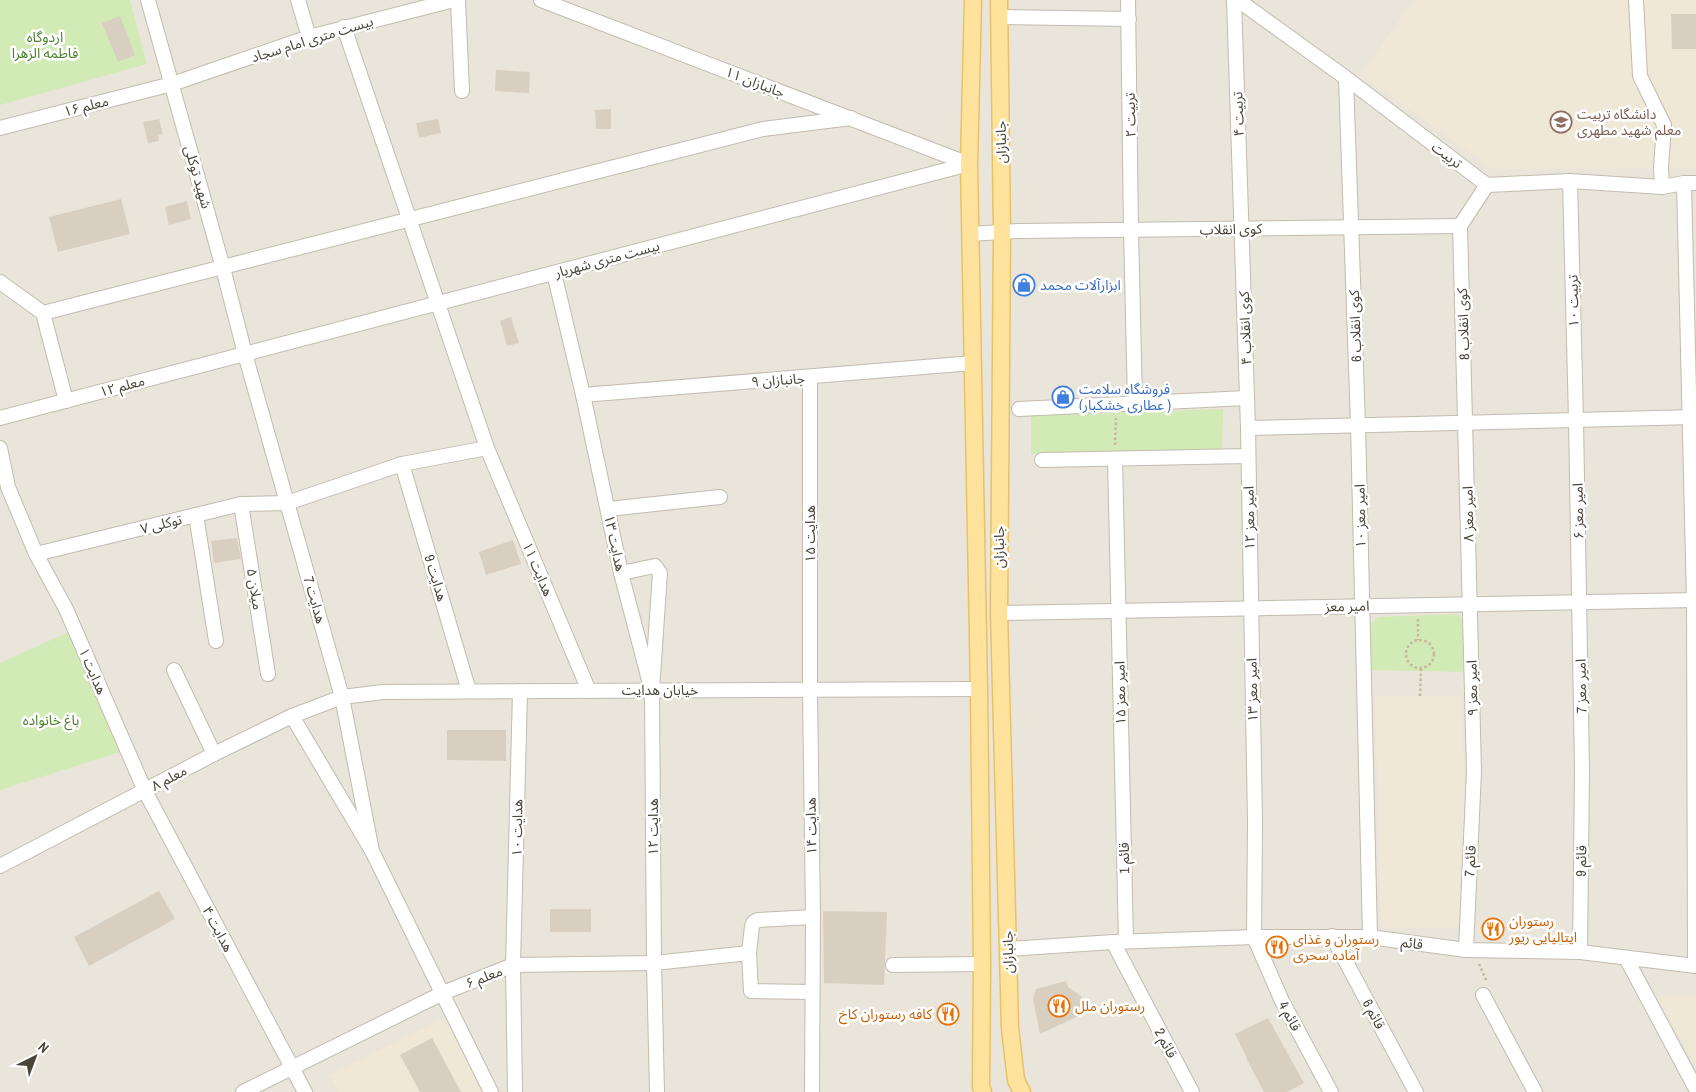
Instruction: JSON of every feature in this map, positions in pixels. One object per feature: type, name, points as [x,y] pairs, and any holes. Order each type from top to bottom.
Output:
[{"type":"main road","name":"جانبازان","points":[[973,0],[969,164],[979,690],[982,1090]]},
{"type":"main road","name":"جانبازان","points":[[999,0],[1002,232],[999,613],[1010,1028],[1016,1080],[1022,1092]]},
{"type":"street","name":"شهید توکلی","points":[[148,0],[223,268],[245,354]]},
{"type":"street","points":[[298,0],[308,37]]},
{"type":"street","name":"بیست متری امام سجاد","points":[[172,84],[308,37],[454,0]]},
{"type":"street","points":[[458,0],[462,91]]},
{"type":"street","name":"جانبازان ۱۱","points":[[541,0],[969,164]]},
{"type":"street","name":"تربیت ۲","points":[[1128,0],[1135,403]]},
{"type":"street","name":"تربیت ۴","points":[[1234,0],[1242,228]]},
{"type":"street","name":"تربیت","points":[[1238,0],[1346,78],[1487,185]]},
{"type":"street","points":[[1636,0],[1640,76],[1664,125],[1661,168],[1662,187]]},
{"type":"street","points":[[999,17],[1129,18]]},
{"type":"street","name":"هدایت ۱۱","points":[[344,27],[487,448],[589,691]]},
{"type":"street","name":"کوی انقلاب 6","points":[[1346,78],[1358,425]]},
{"type":"street","name":"معلم ۱۶","points":[[0,128],[172,84]]},
{"type":"street","points":[[43,313],[763,129],[851,118]]},
{"type":"street","name":"بیست متری شهریار","points":[[245,354],[969,164]]},
{"type":"street","points":[[1460,226],[1487,185],[1570,181],[1662,187],[1690,183],[1695,600],[1696,966]]},
{"type":"street","name":"تربیت ۱۰","points":[[1570,181],[1576,420]]},
{"type":"street","name":"کوی انقلاب","points":[[970,234],[1242,228],[1460,226]]},
{"type":"street","name":"کوی انقلاب 8","points":[[1460,226],[1466,423]]},
{"type":"street","name":"کوی انقلاب ۴","points":[[1242,228],[1248,428]]},
{"type":"street","name":"هدایت ۱۳","points":[[554,273],[583,395],[621,573],[652,690]]},
{"type":"street","points":[[0,282],[43,313],[66,401]]},
{"type":"street","name":"معلم ۱۲","points":[[0,418],[245,354]]},
{"type":"street","name":"هدایت 7","points":[[245,354],[342,697],[372,851]]},
{"type":"street","name":"جانبازان ۹","points":[[583,395],[973,363]]},
{"type":"street","name":"هدایت ۱۵","points":[[810,377],[810,690]]},
{"type":"street","points":[[1019,409],[1247,398]]},
{"type":"street","points":[[1248,428],[1693,417]]},
{"type":"street","name":"امیر معز ۶","points":[[1576,420],[1579,602]]},
{"type":"street","name":"امیر معز ۸","points":[[1466,423],[1470,605]]},
{"type":"street","name":"امیر معز ۱۰","points":[[1358,425],[1370,937]]},
{"type":"street","name":"امیر معز ۱۲","points":[[1248,428],[1250,608]]},
{"type":"street","name":"هدایت ۱","points":[[0,448],[8,487],[36,554],[66,610],[144,790]]},
{"type":"street","name":"توکلی ۷","points":[[36,554],[241,504],[288,503],[402,464],[487,448]]},
{"type":"street","points":[[1042,460],[1248,456]]},
{"type":"street","name":"امیر معز ۱۵","points":[[1115,459],[1122,776]]},
{"type":"street","name":"هدایت 9","points":[[402,464],[469,691]]},
{"type":"street","points":[[608,509],[720,497]]},
{"type":"street","name":"میلان ۵","points":[[241,504],[268,674]]},
{"type":"street","points":[[196,515],[216,641]]},
{"type":"street","points":[[621,573],[655,566],[660,573],[652,690]]},
{"type":"street","name":"امیر معز","points":[[999,613],[1695,600]]},
{"type":"street","name":"امیر معز 7","points":[[1579,602],[1582,770]]},
{"type":"street","name":"امیر معز ۹","points":[[1470,605],[1474,771]]},
{"type":"street","name":"امیر معز ۱۳","points":[[1250,608],[1254,773],[1254,937]]},
{"type":"street","points":[[174,670],[214,754]]},
{"type":"street","name":"هدایت ۱۲","points":[[652,690],[656,1092]]},
{"type":"street","name":"هدایت ۱۴","points":[[810,690],[813,917],[812,1092]]},
{"type":"street","name":"خیابان هدایت","points":[[342,697],[383,692],[469,691],[979,690]]},
{"type":"street","name":"هدایت ۱۰","points":[[515,1092],[514,965],[520,691]]},
{"type":"street","name":"معلم ۸","points":[[0,866],[214,754],[292,716],[342,697]]},
{"type":"street","points":[[292,716],[372,851],[491,1092]]},
{"type":"street","name":"قائم 9","points":[[1580,952],[1582,770]]},
{"type":"street","name":"قائم 7","points":[[1471,950],[1474,771]]},
{"type":"street","name":"قائم 1","points":[[1119,941],[1122,776]]},
{"type":"street","name":"هدایت ۴","points":[[144,790],[305,1092]]},
{"type":"street","points":[[812,992],[750,991],[749,953],[754,922],[758,920],[813,917]]},
{"type":"street","name":"قائم","points":[[1008,949],[1119,941],[1332,936],[1370,937],[1471,950],[1580,952],[1696,966]]},
{"type":"street","name":"قائم 6","points":[[1332,936],[1416,1092]]},
{"type":"street","name":"قائم 4","points":[[1254,937],[1282,1001],[1331,1092]]},
{"type":"street","name":"قائم 2","points":[[1119,941],[1192,1092]]},
{"type":"street","name":"معلم ۶","points":[[243,1092],[443,993],[514,965],[654,964],[749,953]]},
{"type":"street","points":[[1626,958],[1696,1089]]},
{"type":"street","points":[[893,965],[982,964]]},
{"type":"street","points":[[1483,994],[1535,1092]]},
{"type":"path","points":[[1115,459],[1117,404]]},
{"type":"path","points":[[1418,616],[1418,640]]},
{"type":"path","points":[[1418,640],[1423,640],[1431,645],[1434,654],[1431,663],[1421,668],[1410,664],[1406,656],[1407,647],[1418,640]]},
{"type":"path","points":[[1420,696],[1421,668]]},
{"type":"path","points":[[1471,950],[1490,989],[1483,994]]},
{"type":"shaded area","points":[[0,0],[1696,0],[1696,1092],[0,1092]]},
{"type":"shaded area","name":"دانشگاه تربیت معلم شهید مطهری","points":[[1414,0],[1696,0],[1696,168],[1493,169],[1360,75]]},
{"type":"shaded area","points":[[1375,696],[1462,696],[1468,928],[1381,928]]},
{"type":"shaded area","points":[[1696,995],[1696,1067],[1657,996]]},
{"type":"shaded area","points":[[444,1018],[482,1092],[338,1092],[329,1075]]},
{"type":"green space","name":"اردوگاه فاطمه الزهرا","points":[[0,0],[130,0],[147,64],[0,105]]},
{"type":"green space","points":[[1223,409],[1222,450],[1031,454],[1031,416]]},
{"type":"green space","points":[[1457,614],[1464,621],[1463,672],[1371,670],[1371,624],[1378,617]]},
{"type":"green space","name":"باغ خانواده","points":[[69,632],[120,752],[0,790],[0,663]]},
{"type":"building","points":[[1671,14],[1696,14],[1696,49],[1672,49]]},
{"type":"building","points":[[120,16],[135,55],[118,62],[102,23]]},
{"type":"building","points":[[496,70],[530,72],[529,93],[495,91]]},
{"type":"building","points":[[611,109],[611,129],[596,129],[595,110]]},
{"type":"building","points":[[159,119],[163,134],[158,135],[159,141],[148,143],[143,122]]},
{"type":"building","points":[[438,119],[441,133],[419,138],[416,123]]},
{"type":"building","points":[[121,199],[130,234],[58,252],[49,217]]},
{"type":"building","points":[[187,201],[191,219],[169,225],[165,207]]},
{"type":"building","points":[[511,317],[519,343],[507,346],[500,321]]},
{"type":"building","points":[[237,538],[241,559],[214,563],[211,541]]},
{"type":"building","points":[[513,540],[521,564],[486,575],[479,552]]},
{"type":"building","points":[[447,730],[506,730],[506,761],[447,760]]},
{"type":"building","points":[[159,891],[175,919],[89,966],[74,937]]},
{"type":"building","points":[[550,909],[591,909],[591,932],[550,932]]},
{"type":"building","points":[[823,911],[887,912],[884,985],[824,983]]},
{"type":"building","name":"رستوران ملل","points":[[1066,981],[1068,987],[1081,996],[1087,1012],[1040,1034],[1033,999],[1036,989]]},
{"type":"building","points":[[1268,1018],[1304,1083],[1287,1092],[1264,1092],[1235,1034]]},
{"type":"building","points":[[432,1038],[461,1092],[420,1092],[400,1055]]},
{"type":"place","name":"دانشگاه تربیت معلم شهید مطهری","points":[[1561,122]]},
{"type":"place","name":"ابزارآلات محمد","points":[[1024,285]]},
{"type":"place","name":"فروشگاه سلامت (عطاری خشکبار )","points":[[1063,397]]},
{"type":"place","name":"رستوران ایتالیایی ریور","points":[[1493,929]]},
{"type":"place","name":"رستوران و غذای آماده سحری","points":[[1277,947]]},
{"type":"place","name":"رستوران ملل","points":[[1059,1006]]},
{"type":"place","name":"کافه رستوران کاخ","points":[[948,1014]]}]
